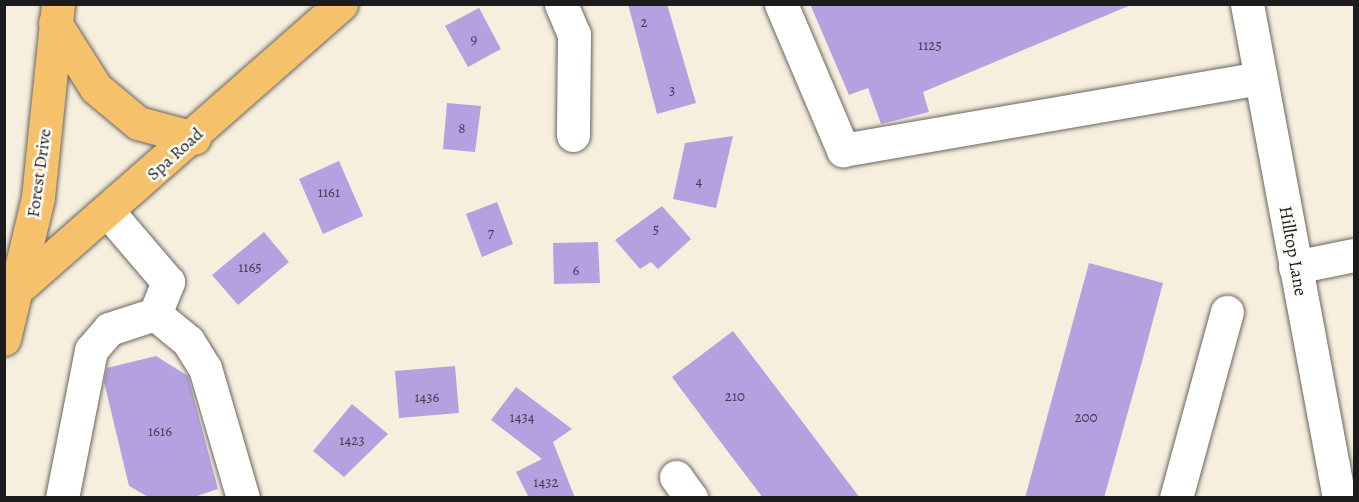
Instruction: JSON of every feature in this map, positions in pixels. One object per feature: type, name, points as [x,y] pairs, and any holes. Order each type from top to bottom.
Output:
[{"type":"main road","name":"Spa Road","points":[[11,294],[109,213],[341,4]]},
{"type":"main road","points":[[57,14],[96,88],[138,123],[194,138]]},
{"type":"main road","name":"Forest Drive","points":[[4,339],[11,294],[38,197],[57,14]]},
{"type":"street","points":[[561,4],[574,34],[573,135]]},
{"type":"street","points":[[781,4],[843,150],[1260,78]]},
{"type":"street","name":"Hilltop Lane","points":[[1247,4],[1339,498]]},
{"type":"street","points":[[62,498],[91,350],[109,329],[155,314],[168,282],[109,213]]},
{"type":"street","points":[[1295,267],[1354,255]]},
{"type":"street","points":[[1176,498],[1227,312]]},
{"type":"street","points":[[155,314],[188,341],[206,368],[243,498]]},
{"type":"building","points":[[628,4],[667,4],[696,103],[657,114]]},
{"type":"building","points":[[810,4],[1131,5],[923,92],[929,112],[881,124],[868,88],[849,95]]},
{"type":"building","points":[[479,8],[501,49],[468,67],[445,26]]},
{"type":"building","points":[[447,103],[481,106],[475,152],[443,149]]},
{"type":"building","points":[[733,136],[716,208],[673,199],[685,143]]},
{"type":"building","points":[[339,161],[363,216],[323,234],[299,179]]},
{"type":"building","points":[[497,202],[513,244],[482,257],[466,214]]},
{"type":"building","points":[[662,206],[691,239],[658,269],[651,262],[640,269],[615,240]]},
{"type":"building","points":[[264,232],[289,262],[238,305],[212,275]]},
{"type":"building","points":[[598,242],[600,283],[554,284],[553,243]]},
{"type":"building","points":[[1089,263],[1163,283],[1143,358],[1104,498],[1025,498]]},
{"type":"building","points":[[733,331],[860,498],[763,498],[672,377]]},
{"type":"building","points":[[156,356],[188,376],[218,489],[191,498],[150,498],[129,486],[104,382],[107,368]]},
{"type":"building","points":[[455,366],[459,413],[399,418],[395,371]]},
{"type":"building","points":[[516,387],[572,429],[553,442],[575,498],[529,498],[516,472],[542,459],[491,420]]},
{"type":"building","points":[[352,404],[388,434],[344,477],[313,451]]}]
